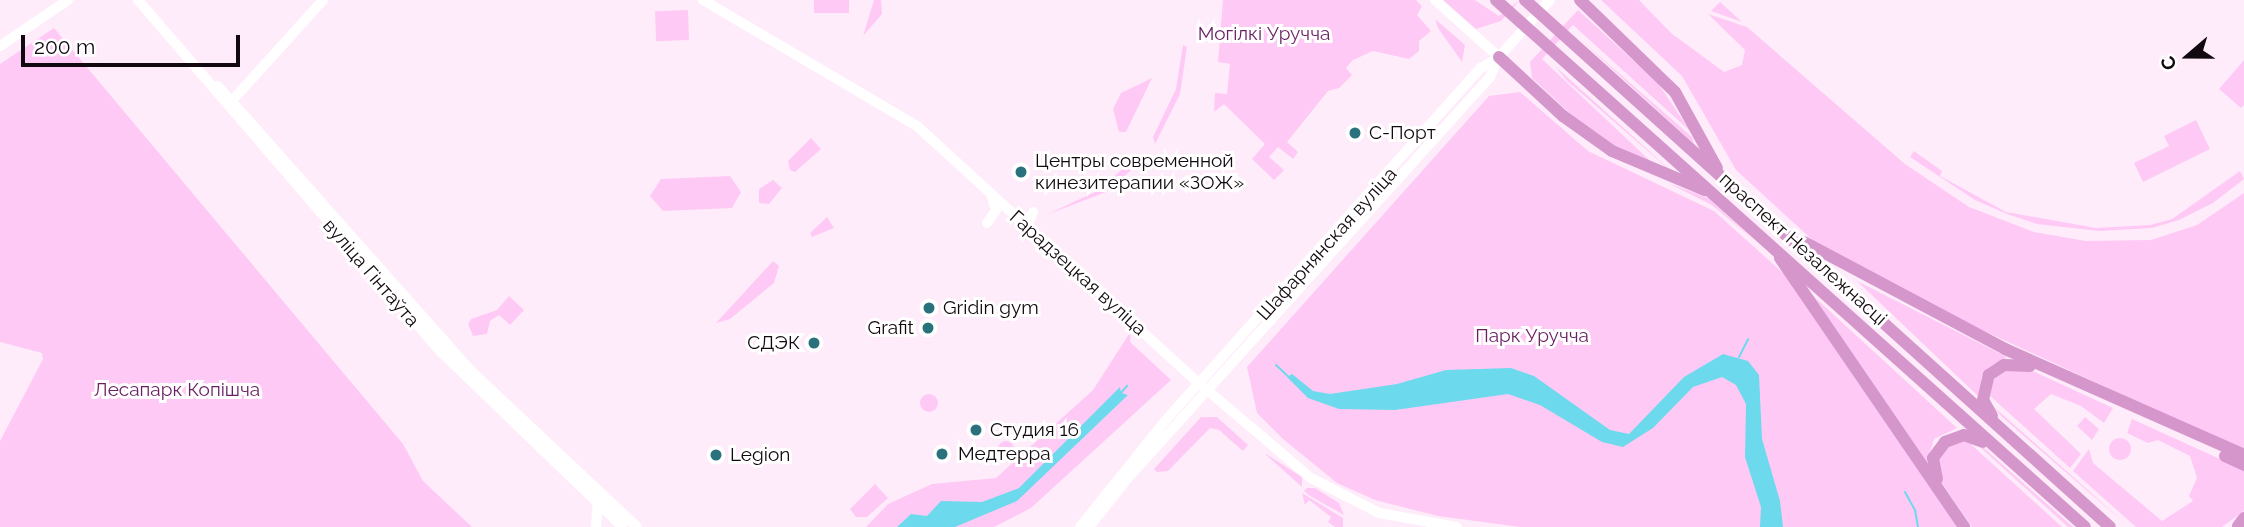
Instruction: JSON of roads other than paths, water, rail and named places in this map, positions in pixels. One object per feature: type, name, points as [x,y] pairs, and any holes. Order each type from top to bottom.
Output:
[{"type":"highway","name":"праспект Незалежнасці","points":[[1525,0],[2110,527]]},
{"type":"highway","points":[[1580,0],[1675,92],[1715,166],[1737,192]]},
{"type":"highway","name":"праспект Незалежнасці","points":[[1499,3],[1763,236],[1993,448],[2085,527]]},
{"type":"highway","points":[[1499,57],[1563,116],[1612,151],[1666,178],[1710,192]]},
{"type":"highway","points":[[1776,224],[1886,289],[2004,349],[2129,406],[2244,465]]},
{"type":"highway","points":[[1763,236],[1964,527]]},
{"type":"highway","points":[[2002,431],[1985,405],[1983,392],[1989,375],[2010,364],[2028,365],[2244,455]]},
{"type":"highway","points":[[1950,505],[1934,471],[1936,451],[1945,442],[1964,435],[1993,448]]},
{"type":"main road","points":[[0,46],[68,0]]},
{"type":"main road","points":[[138,0],[231,103],[323,0]]},
{"type":"main road","name":"Гарадзецкая вуліца","points":[[703,0],[871,96],[916,126],[1028,224],[1200,384],[1305,473],[1349,501],[1379,513],[1457,527]]},
{"type":"main road","points":[[1435,0],[1499,57],[1550,0]]},
{"type":"main road","name":"Шафарнянская вуліца","points":[[1080,527],[1200,384],[1481,68],[1499,57]]},
{"type":"main road","name":"Шафарнянская вуліца","points":[[1090,527],[1128,478],[1490,77],[1499,57]]},
{"type":"main road","name":"вуліца Гінтаўта","points":[[231,103],[412,307],[488,388],[637,527]]},
{"type":"main road","name":"вуліца Гінтаўта","points":[[231,103],[441,352],[623,526]]},
{"type":"main road","points":[[987,223],[996,210],[989,192]]},
{"type":"main road","points":[[1028,224],[1033,212]]},
{"type":"main road","points":[[599,493],[596,527],[607,523],[623,526]]},
{"type":"main road","points":[[589,527],[598,504]]},
{"type":"water","points":[[1723,354],[1748,361],[1759,375],[1762,439],[1780,501],[1783,527],[1760,527],[1761,507],[1745,457],[1746,404],[1736,385],[1722,377],[1693,387],[1653,428],[1623,447],[1602,442],[1540,405],[1508,394],[1395,410],[1339,409],[1308,398],[1287,377],[1292,374],[1313,391],[1330,394],[1397,384],[1446,370],[1511,368],[1534,376],[1610,430],[1629,434],[1684,377]]},
{"type":"water","points":[[1120,387],[1121,393],[1128,395],[1017,501],[955,527],[897,527],[911,514],[927,516],[941,501],[982,502],[1019,488]]},
{"type":"waterway","points":[[1739,357],[1748,339]]},
{"type":"waterway","points":[[1276,365],[1288,376]]},
{"type":"waterway","points":[[1120,394],[1127,386]]},
{"type":"waterway","points":[[1905,492],[1915,510],[1918,527]]},
{"type":"place","name":"С-Порт","points":[[1355,133]]},
{"type":"place","name":"Центры современной кинезитерапии «ЗОЖ»","points":[[1021,172]]},
{"type":"place","name":"Gridin gym","points":[[929,308]]},
{"type":"place","name":"Grafit","points":[[928,328]]},
{"type":"place","name":"СДЭК","points":[[814,343]]},
{"type":"place","name":"Студия 16","points":[[976,430]]},
{"type":"place","name":"Медтерра","points":[[942,454]]},
{"type":"place","name":"Legion","points":[[716,455]]},
{"type":"park label","name":"Могілкі Уручча","points":[[1264,34]]},
{"type":"park label","name":"Парк Уручча","points":[[1532,336]]},
{"type":"park label","name":"Лесапарк Копішча","points":[[177,390]]}]
